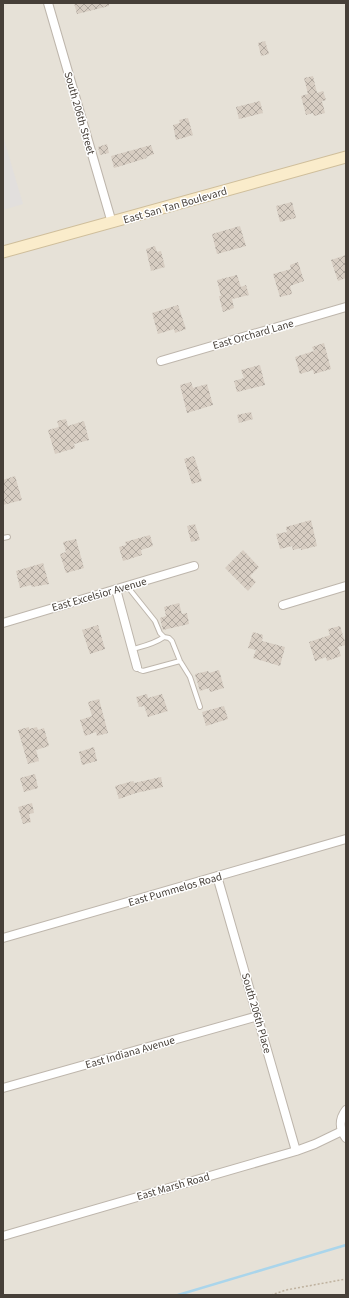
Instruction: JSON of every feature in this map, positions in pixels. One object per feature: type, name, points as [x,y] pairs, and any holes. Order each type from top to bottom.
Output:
[{"type":"street","name":"South 206th Street","points":[[48,3],[112,223]]},
{"type":"street","name":"East San Tan Boulevard","points":[[3,252],[346,157]]},
{"type":"street","name":"East Orchard Lane","points":[[161,361],[346,307]]},
{"type":"street","name":"East Excelsior Avenue","points":[[3,623],[194,566]]},
{"type":"street","points":[[283,605],[346,586]]},
{"type":"street","points":[[116,589],[138,667]]},
{"type":"street","name":"East Pummelos Road","points":[[3,938],[346,840]]},
{"type":"street","name":"South 206th Place","points":[[217,876],[296,1151]]},
{"type":"street","name":"East Indiana Avenue","points":[[3,1088],[258,1016]]},
{"type":"street","name":"East Marsh Road","points":[[3,1236],[296,1151],[344,1134],[340,1124],[341,1117],[346,1110]]},
{"type":"lane","points":[[127,586],[155,621],[160,633],[172,641],[180,661],[190,677],[200,707]]},
{"type":"lane","points":[[133,649],[158,642],[164,637]]},
{"type":"lane","points":[[138,667],[143,671],[180,661]]},
{"type":"path","points":[[271,1295],[286,1290],[346,1279]]},
{"type":"shaded area","points":[[3,3],[346,3],[346,1295],[3,1295]]},
{"type":"shaded area","points":[[3,136],[23,204],[3,210]]},
{"type":"building","points":[[74,3],[109,3],[109,6],[77,14]]},
{"type":"building","points":[[265,41],[269,54],[261,56],[258,43]]},
{"type":"building","points":[[313,76],[317,93],[323,91],[326,100],[322,101],[325,113],[314,116],[313,113],[306,115],[301,96],[308,94],[304,78]]},
{"type":"building","points":[[260,101],[263,113],[239,119],[236,107]]},
{"type":"building","points":[[188,118],[193,135],[176,140],[173,125],[180,123],[179,120]]},
{"type":"building","points":[[107,144],[109,153],[100,155],[98,147]]},
{"type":"building","points":[[151,145],[154,154],[146,157],[147,158],[114,168],[111,156]]},
{"type":"building","points":[[292,202],[296,218],[280,222],[276,206]]},
{"type":"building","points":[[240,226],[246,246],[217,254],[212,234]]},
{"type":"building","points":[[155,246],[157,252],[161,251],[165,267],[151,271],[146,249]]},
{"type":"building","points":[[346,255],[346,278],[338,281],[331,260]]},
{"type":"building","points":[[298,262],[304,281],[290,286],[292,294],[280,297],[273,274],[291,269],[290,265]]},
{"type":"building","points":[[237,275],[241,287],[246,285],[249,295],[232,299],[234,308],[223,312],[217,280]]},
{"type":"building","points":[[178,305],[186,329],[175,333],[174,329],[158,334],[152,313]]},
{"type":"building","points":[[324,343],[331,369],[314,374],[313,370],[300,374],[295,357],[314,351],[312,347]]},
{"type":"building","points":[[260,365],[265,385],[237,392],[234,381],[244,378],[241,370]]},
{"type":"building","points":[[191,382],[193,388],[207,384],[213,405],[187,413],[180,385]]},
{"type":"building","points":[[251,412],[253,419],[239,423],[237,415]]},
{"type":"building","points":[[66,419],[68,426],[84,421],[89,440],[74,444],[75,448],[55,454],[48,430],[59,427],[57,421]]},
{"type":"building","points":[[194,456],[202,481],[192,484],[184,459]]},
{"type":"building","points":[[15,476],[22,500],[3,505],[3,480]]},
{"type":"building","points":[[311,520],[317,546],[301,550],[301,548],[293,550],[292,546],[280,549],[276,534],[287,532],[286,527]]},
{"type":"building","points":[[195,524],[200,540],[191,542],[187,526]]},
{"type":"building","points":[[150,535],[153,546],[141,550],[142,555],[123,561],[119,547],[126,545],[125,542]]},
{"type":"building","points":[[76,539],[84,568],[66,573],[60,554],[66,552],[63,542]]},
{"type":"building","points":[[243,550],[259,567],[250,576],[256,582],[248,591],[225,568]]},
{"type":"building","points":[[43,563],[49,584],[32,587],[31,585],[20,588],[16,571]]},
{"type":"building","points":[[179,603],[182,614],[187,613],[189,624],[163,630],[160,618],[166,616],[164,607]]},
{"type":"building","points":[[98,625],[105,649],[90,654],[82,630]]},
{"type":"building","points":[[340,626],[346,645],[338,647],[341,656],[327,661],[326,657],[315,661],[309,642],[330,635],[328,629]]},
{"type":"building","points":[[253,632],[263,635],[262,641],[285,647],[280,666],[253,658],[256,650],[248,648]]},
{"type":"building","points":[[219,670],[224,688],[210,692],[209,688],[200,691],[195,674],[208,671],[209,673]]},
{"type":"building","points":[[147,694],[148,698],[162,694],[168,711],[148,717],[144,706],[139,707],[136,697]]},
{"type":"building","points":[[99,699],[108,733],[97,736],[96,732],[85,736],[80,720],[92,716],[88,702]]},
{"type":"building","points":[[224,706],[228,719],[206,726],[202,712]]},
{"type":"building","points":[[29,727],[29,729],[37,727],[38,730],[44,728],[49,746],[36,750],[39,761],[28,764],[18,730]]},
{"type":"building","points":[[94,747],[97,761],[82,765],[79,752]]},
{"type":"building","points":[[35,774],[38,788],[24,792],[20,778]]},
{"type":"building","points":[[161,777],[163,787],[136,793],[119,799],[115,786],[133,781],[134,783]]},
{"type":"building","points":[[32,803],[34,813],[29,814],[31,822],[23,824],[18,807]]},
{"type":"waterway","points":[[178,1295],[346,1245]]}]
